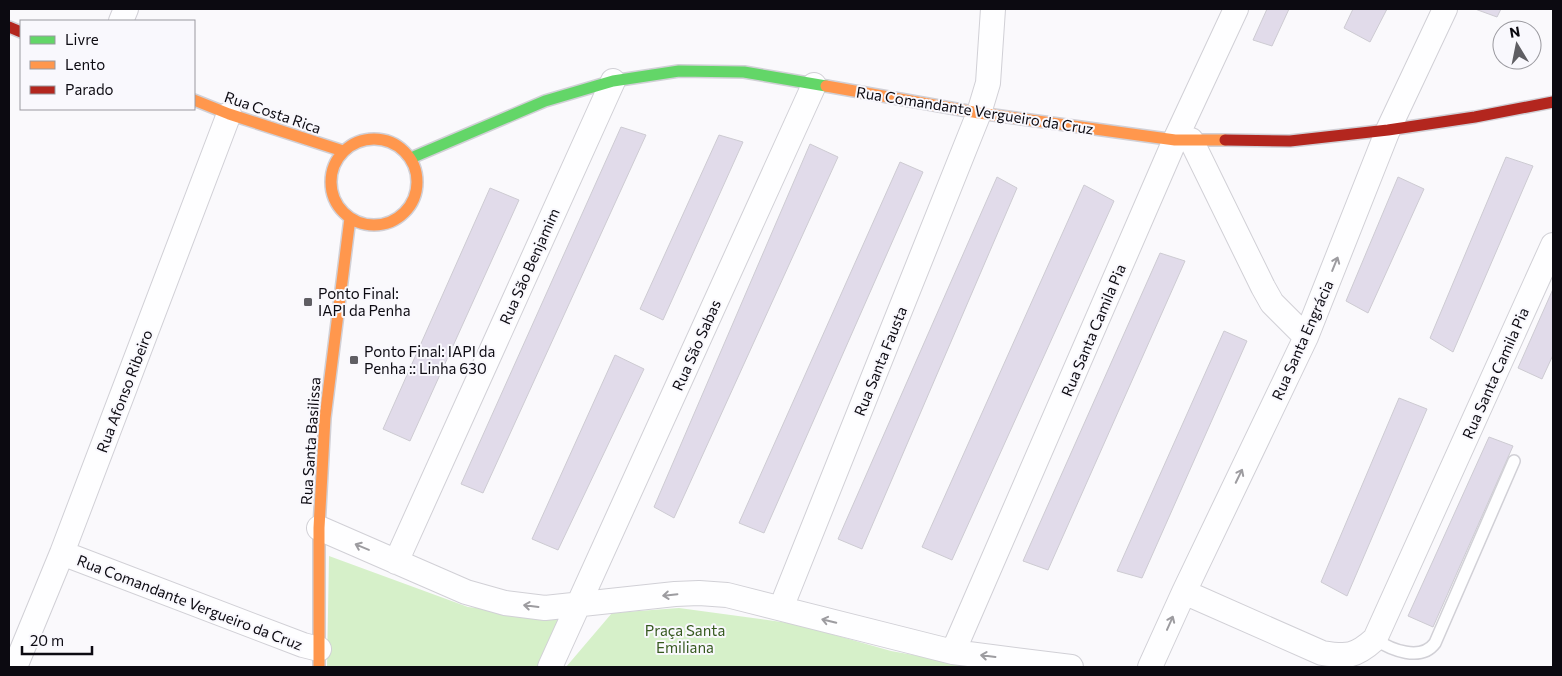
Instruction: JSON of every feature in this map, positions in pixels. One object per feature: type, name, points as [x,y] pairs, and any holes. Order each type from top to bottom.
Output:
[{"type":"street","name":"Rua Santa Fausta","points":[[781,608],[979,113],[988,83],[993,9]]},
{"type":"street","name":"Rua Santa Camila Pia","points":[[954,652],[1183,140],[1236,9]]},
{"type":"street","name":"Rua Santa Engrácia","points":[[1150,667],[1306,337],[1388,130],[1444,9]]},
{"type":"street","name":"Rua Comandante Vergueiro da Cruz","points":[[411,158],[545,101],[613,81],[679,71],[744,72],[979,113],[1183,140],[1290,141],[1475,118],[1553,102]]},
{"type":"street","name":"Rua São Benjamim","points":[[396,562],[613,81]]},
{"type":"street","name":"Rua São Sabas","points":[[579,605],[814,85]]},
{"type":"street","name":"Rua Costa Rica","points":[[195,100],[230,114],[343,151]]},
{"type":"street","name":"Rua Afonso Ribeiro","points":[[15,667],[62,553],[230,114]]},
{"type":"street","points":[[378,139],[397,144],[411,158],[418,180],[413,203],[396,220],[373,226],[350,218],[337,205],[331,187],[333,168],[343,151],[359,141],[378,139]]},
{"type":"street","points":[[1183,140],[1268,295],[1283,315],[1306,337]]},
{"type":"street","name":"Rua Santa Basilissa","points":[[319,658],[319,528],[325,418],[350,218]]},
{"type":"street","name":"Rua Santa Camila Pia","points":[[1184,592],[1322,653],[1343,656],[1353,654],[1366,647],[1375,638],[1553,245]]},
{"type":"street","points":[[319,528],[466,592],[505,603],[545,608],[699,592],[727,595],[954,652],[1071,667]]},
{"type":"street","name":"Rua Comandante Vergueiro da Cruz","points":[[62,553],[319,658]]},
{"type":"street","points":[[550,667],[579,605]]},
{"type":"lane","points":[[1375,638],[1385,646],[1414,653],[1431,649],[1514,461]]},
{"type":"green space","points":[[329,556],[468,607],[562,617],[545,667],[327,667]]},
{"type":"green space","name":"Praça Santa Emiliana","points":[[679,608],[796,624],[891,651],[981,667],[566,667],[612,613]]},
{"type":"building","points":[[1267,9],[1289,9],[1272,46],[1253,40]]},
{"type":"building","points":[[1353,9],[1387,9],[1370,42],[1344,28]]},
{"type":"building","points":[[1475,9],[1501,9],[1497,17]]},
{"type":"building","points":[[621,127],[646,135],[483,493],[461,484]]},
{"type":"building","points":[[719,135],[743,142],[663,320],[640,309]]},
{"type":"building","points":[[810,144],[838,157],[674,518],[654,507]]},
{"type":"building","points":[[1506,157],[1533,166],[1453,352],[1430,338]]},
{"type":"building","points":[[900,162],[923,172],[764,533],[739,523]]},
{"type":"building","points":[[997,177],[1017,188],[862,549],[838,539]]},
{"type":"building","points":[[1398,177],[1424,189],[1368,313],[1346,301]]},
{"type":"building","points":[[1084,185],[1114,201],[952,560],[922,547]]},
{"type":"building","points":[[490,188],[519,200],[410,441],[383,429]]},
{"type":"building","points":[[1160,253],[1185,261],[1048,570],[1023,561]]},
{"type":"building","points":[[1553,289],[1553,355],[1542,379],[1518,368]]},
{"type":"building","points":[[1224,331],[1247,341],[1142,578],[1117,571]]},
{"type":"building","points":[[615,355],[644,369],[558,550],[532,539]]},
{"type":"building","points":[[1399,398],[1427,409],[1347,596],[1321,582]]},
{"type":"building","points":[[1489,437],[1513,446],[1433,627],[1408,616]]},
{"type":"traffic: fast","points":[[411,158],[545,101],[613,81],[679,71],[744,72],[826,86]]},
{"type":"traffic: slow","points":[[826,86],[979,113],[1175,140],[1225,140]]},
{"type":"traffic: slow","points":[[195,100],[229,114],[343,151]]},
{"type":"traffic: slow","points":[[366,139],[382,139],[391,142],[405,151],[414,165],[417,182],[414,199],[405,213],[391,222],[382,225],[366,225],[350,218],[338,206],[331,190],[331,174],[338,158],[350,146],[366,139]]},
{"type":"traffic: slow","points":[[319,667],[319,528],[325,418],[350,218]]},
{"type":"traffic: jam","points":[[9,27],[20,32]]},
{"type":"traffic: jam","points":[[1225,140],[1290,141],[1388,130],[1475,117],[1553,102]]},
{"type":"place","name":"Ponto Final: IAPI da Penha","points":[[308,302]]},
{"type":"place","name":"Ponto Final: IAPI da Penha :: Linha 630","points":[[354,360]]}]
